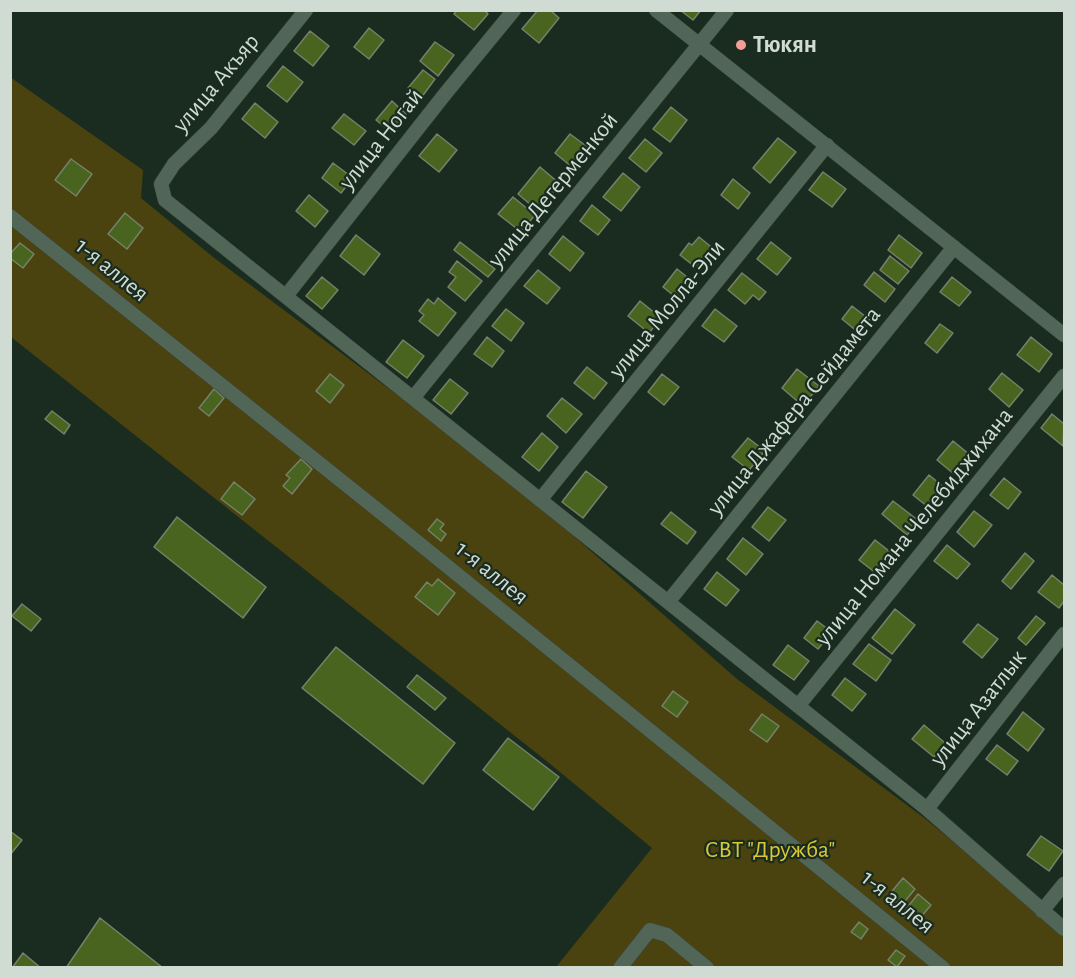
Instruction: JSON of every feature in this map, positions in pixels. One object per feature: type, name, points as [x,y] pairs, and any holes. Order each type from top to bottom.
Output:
[{"type":"street","name":"улица Акъяр","points":[[286,296],[165,200],[161,184],[174,164],[210,128],[306,10]]},
{"type":"street","name":"улица Ногай","points":[[286,296],[514,10]]},
{"type":"street","points":[[656,10],[1065,335]]},
{"type":"street","name":"улица Дегерменкой","points":[[413,398],[727,10]]},
{"type":"street","name":"улица Молла-Эли","points":[[540,500],[827,145]]},
{"type":"street","name":"1-я аллея","points":[[10,216],[412,537],[943,968]]},
{"type":"street","name":"улица Джафера Сейдамета","points":[[668,602],[954,247]]},
{"type":"street","points":[[286,296],[927,809],[1042,911],[1065,928]]},
{"type":"street","name":"улица Номана Челебиджихана","points":[[798,706],[1065,376]]},
{"type":"street","name":"улица Азатлык","points":[[927,809],[1065,634]]},
{"type":"street","points":[[1042,911],[1065,884]]},
{"type":"street","points":[[620,968],[650,930],[667,935],[706,968]]},
{"type":"green space","name":"СВТ \"Дружба\"","points":[[10,77],[143,170],[141,198],[213,257],[400,397],[560,524],[737,679],[927,820],[1064,935],[1064,967],[556,967],[652,848],[549,763],[11,337]]},
{"type":"building","points":[[457,10],[484,10],[488,14],[474,30],[454,14]]},
{"type":"building","points":[[538,10],[550,10],[559,18],[539,43],[522,29]]},
{"type":"building","points":[[680,10],[701,10],[693,20]]},
{"type":"building","points":[[369,28],[384,40],[369,59],[354,47]]},
{"type":"building","points":[[310,31],[329,46],[313,66],[294,51]]},
{"type":"building","points":[[435,42],[454,55],[438,76],[420,61]]},
{"type":"building","points":[[283,66],[303,82],[287,102],[267,86]]},
{"type":"building","points":[[423,70],[435,79],[421,98],[408,88]]},
{"type":"building","points":[[392,101],[406,114],[391,132],[376,120]]},
{"type":"building","points":[[255,103],[278,122],[265,138],[242,119]]},
{"type":"building","points":[[671,107],[687,120],[670,142],[653,129]]},
{"type":"building","points":[[344,114],[366,131],[354,145],[332,128]]},
{"type":"building","points":[[437,134],[457,150],[439,172],[419,156]]},
{"type":"building","points":[[570,134],[589,148],[573,168],[555,153]]},
{"type":"building","points":[[778,138],[796,152],[770,183],[753,168]]},
{"type":"building","points":[[645,139],[662,153],[646,172],[629,158]]},
{"type":"building","points":[[71,159],[92,174],[76,196],[55,180]]},
{"type":"building","points":[[333,163],[353,178],[341,193],[322,178]]},
{"type":"building","points":[[540,167],[560,184],[538,211],[518,194]]},
{"type":"building","points":[[823,172],[846,189],[832,207],[809,190]]},
{"type":"building","points":[[623,173],[640,187],[621,211],[603,197]]},
{"type":"building","points":[[733,179],[750,193],[738,209],[721,195]]},
{"type":"building","points":[[309,195],[328,211],[315,227],[296,211]]},
{"type":"building","points":[[513,197],[535,215],[521,232],[498,214]]},
{"type":"building","points":[[592,205],[610,220],[598,235],[580,221]]},
{"type":"building","points":[[125,213],[143,228],[127,249],[108,234]]},
{"type":"building","points":[[356,235],[380,254],[364,275],[340,256]]},
{"type":"building","points":[[899,235],[922,253],[911,268],[888,250]]},
{"type":"building","points":[[563,236],[584,253],[570,271],[549,254]]},
{"type":"building","points":[[699,237],[715,250],[699,270],[680,255],[689,243],[692,245]]},
{"type":"building","points":[[460,242],[495,269],[488,277],[454,250]]},
{"type":"building","points":[[771,242],[791,258],[777,275],[757,259]]},
{"type":"building","points":[[20,243],[34,254],[23,268],[10,258],[10,254]]},
{"type":"building","points":[[890,256],[909,271],[898,284],[880,270]]},
{"type":"building","points":[[457,261],[482,281],[465,301],[448,287],[456,277],[449,272]]},
{"type":"building","points":[[677,269],[692,281],[678,299],[663,287]]},
{"type":"building","points":[[538,270],[560,288],[547,304],[524,286]]},
{"type":"building","points":[[874,272],[895,289],[885,302],[864,285]]},
{"type":"building","points":[[742,273],[766,292],[759,300],[753,295],[745,304],[728,290]]},
{"type":"building","points":[[322,277],[338,290],[322,309],[306,296]]},
{"type":"building","points":[[952,277],[971,292],[959,306],[940,292]]},
{"type":"building","points":[[438,298],[456,313],[438,336],[419,321],[424,315],[419,311],[428,299],[434,304]]},
{"type":"building","points":[[640,301],[661,318],[649,333],[628,316]]},
{"type":"building","points":[[852,306],[870,320],[859,333],[842,319]]},
{"type":"building","points":[[506,309],[524,323],[511,341],[492,326]]},
{"type":"building","points":[[715,309],[737,326],[724,342],[702,326]]},
{"type":"building","points":[[940,324],[953,333],[937,353],[925,343]]},
{"type":"building","points":[[487,337],[504,351],[492,367],[474,354]]},
{"type":"building","points":[[1031,337],[1052,354],[1039,372],[1017,355]]},
{"type":"building","points":[[403,340],[424,356],[407,378],[386,362]]},
{"type":"building","points":[[587,367],[607,383],[594,399],[574,383]]},
{"type":"building","points":[[797,369],[819,386],[803,406],[782,388]]},
{"type":"building","points":[[1002,373],[1023,390],[1009,407],[989,389]]},
{"type":"building","points":[[330,374],[344,385],[330,403],[316,391]]},
{"type":"building","points":[[662,374],[679,387],[664,405],[648,392]]},
{"type":"building","points":[[450,379],[468,393],[451,414],[433,400]]},
{"type":"building","points":[[214,389],[224,398],[209,416],[199,408]]},
{"type":"building","points":[[562,398],[582,414],[566,433],[547,416]]},
{"type":"building","points":[[52,411],[70,425],[64,434],[45,419]]},
{"type":"building","points":[[1052,414],[1064,424],[1063,446],[1041,428]]},
{"type":"building","points":[[542,433],[558,447],[539,471],[522,457]]},
{"type":"building","points":[[748,438],[765,451],[749,470],[732,457]]},
{"type":"building","points":[[953,441],[970,455],[954,474],[937,460]]},
{"type":"building","points":[[301,459],[312,469],[292,494],[283,486],[290,478],[286,475]]},
{"type":"building","points":[[586,471],[607,487],[583,518],[562,502]]},
{"type":"building","points":[[929,475],[944,487],[928,507],[913,495]]},
{"type":"building","points":[[1004,478],[1021,492],[1008,509],[990,495]]},
{"type":"building","points":[[234,482],[255,499],[242,515],[221,499]]},
{"type":"building","points":[[893,501],[919,521],[907,535],[882,514]]},
{"type":"building","points":[[768,507],[786,520],[769,541],[752,527]]},
{"type":"building","points":[[974,511],[992,525],[974,547],[957,532]]},
{"type":"building","points":[[671,512],[696,532],[687,544],[661,524]]},
{"type":"building","points":[[177,517],[266,587],[243,618],[154,547]]},
{"type":"building","points":[[437,519],[444,524],[440,529],[446,534],[441,541],[428,530]]},
{"type":"building","points":[[743,538],[763,554],[746,575],[727,559]]},
{"type":"building","points":[[875,540],[893,554],[877,574],[859,560]]},
{"type":"building","points":[[947,545],[970,564],[957,579],[934,561]]},
{"type":"building","points":[[1025,553],[1034,561],[1011,589],[1002,581]]},
{"type":"building","points":[[717,572],[739,590],[726,606],[704,589]]},
{"type":"building","points":[[1052,575],[1064,585],[1064,601],[1059,608],[1038,592]]},
{"type":"building","points":[[438,579],[455,593],[438,615],[415,597],[427,582],[432,586]]},
{"type":"building","points":[[22,604],[41,619],[31,631],[12,616]]},
{"type":"building","points":[[895,609],[915,625],[892,654],[872,638]]},
{"type":"building","points":[[1036,616],[1045,623],[1026,645],[1018,638]]},
{"type":"building","points":[[817,621],[832,632],[818,649],[804,638]]},
{"type":"building","points":[[978,624],[998,639],[982,658],[963,642]]},
{"type":"building","points":[[869,644],[891,660],[876,681],[853,664]]},
{"type":"building","points":[[788,645],[809,661],[794,680],[773,665]]},
{"type":"building","points":[[336,647],[455,743],[423,784],[302,688]]},
{"type":"building","points":[[417,675],[446,698],[435,710],[407,687]]},
{"type":"building","points":[[845,678],[866,694],[852,711],[832,695]]},
{"type":"building","points":[[673,691],[688,702],[677,717],[662,706]]},
{"type":"building","points":[[1023,712],[1044,729],[1028,751],[1007,734]]},
{"type":"building","points":[[762,714],[779,726],[767,742],[750,730]]},
{"type":"building","points":[[924,725],[945,743],[934,757],[912,739]]},
{"type":"building","points":[[508,738],[559,777],[533,810],[483,770]]},
{"type":"building","points":[[997,745],[1018,761],[1007,775],[986,759]]},
{"type":"building","points":[[10,831],[22,840],[10,855]]},
{"type":"building","points":[[1041,836],[1063,851],[1049,871],[1027,855]]},
{"type":"building","points":[[903,878],[915,889],[901,906],[888,896]]},
{"type":"building","points":[[918,894],[931,905],[915,924],[902,914]]},
{"type":"building","points":[[100,918],[163,968],[66,968]]},
{"type":"building","points":[[859,922],[868,929],[861,939],[851,932]]},
{"type":"building","points":[[896,950],[905,956],[897,967],[888,960]]},
{"type":"building","points":[[23,953],[41,968],[12,968]]},
{"type":"place","name":"Тюкян","points":[[741,45]]}]
